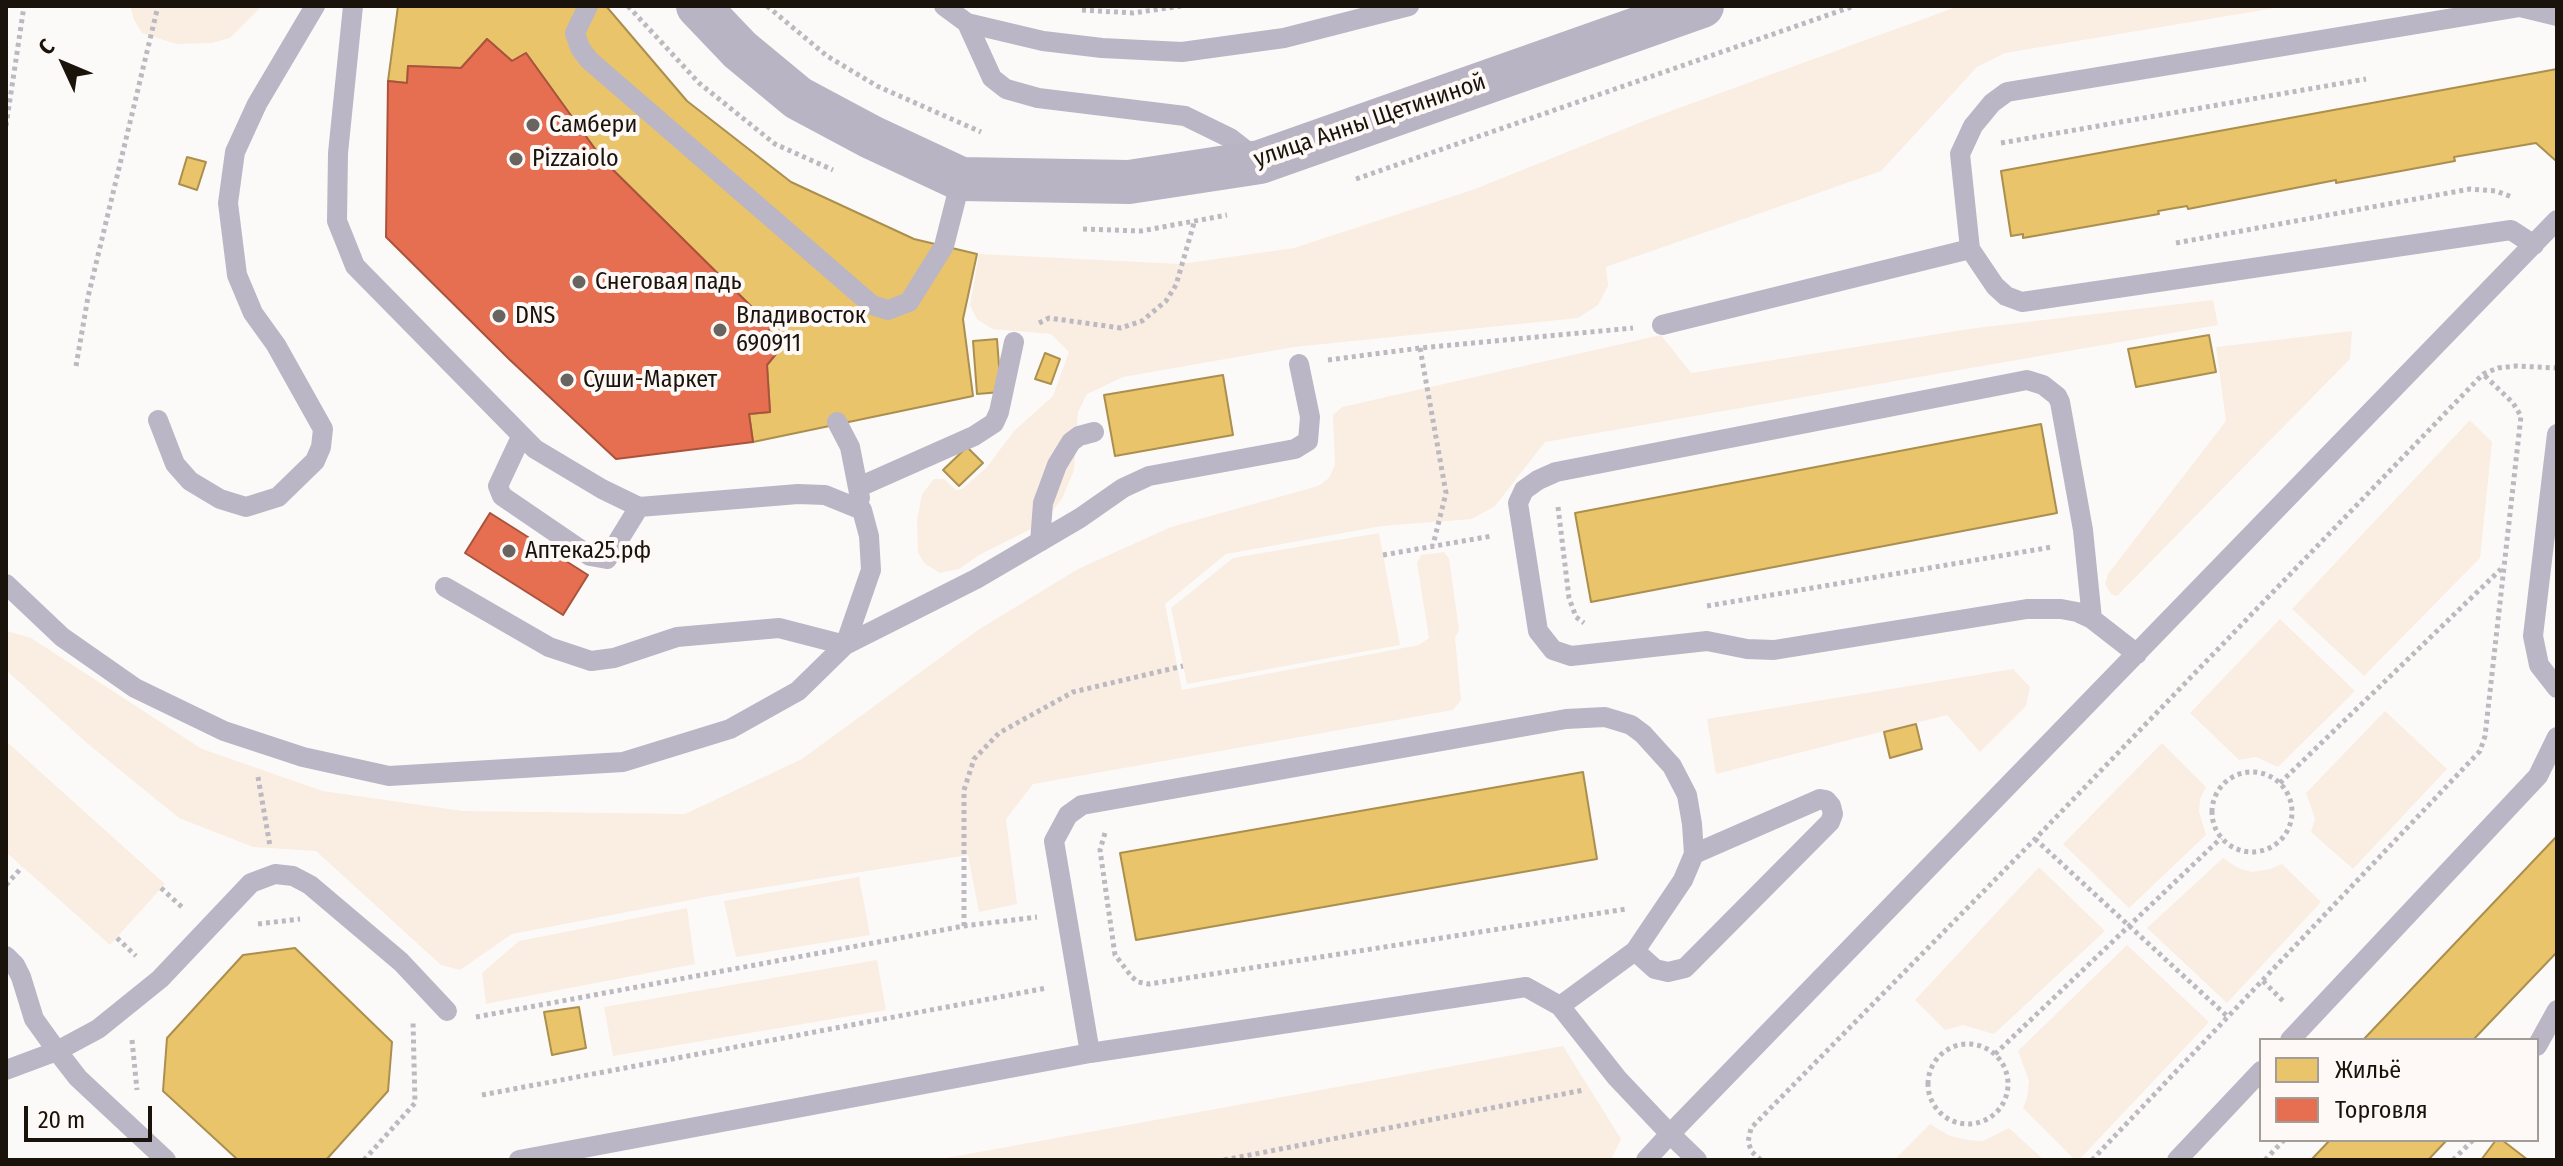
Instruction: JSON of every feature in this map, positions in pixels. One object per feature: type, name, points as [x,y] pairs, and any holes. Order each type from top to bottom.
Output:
[{"type":"main road","name":"улица Анны Щетининой","points":[[698,6],[740,50],[798,98],[871,137],[961,179],[1129,182],[1260,162],[1702,6]]},
{"type":"lane","points":[[158,420],[175,464],[190,481],[220,499],[246,507],[278,497],[315,461],[321,447],[323,429],[284,358],[253,313],[237,275],[228,203],[235,152],[257,104],[315,6]]},
{"type":"lane","points":[[353,6],[338,153],[337,221],[355,266],[521,437],[535,449],[639,507],[798,494],[825,495],[862,510]]},
{"type":"lane","points":[[588,6],[575,33],[580,48],[589,60],[872,305],[888,310],[909,302],[944,246],[961,179]]},
{"type":"lane","points":[[944,6],[967,23],[1043,41],[1182,52],[1284,38],[1409,6]]},
{"type":"lane","points":[[2534,245],[2511,230],[2022,302],[2006,296],[1995,286],[1970,249],[1960,154],[1973,126],[1992,103],[2007,92],[2520,7],[2557,16]]},
{"type":"lane","points":[[967,23],[992,78],[1006,89],[1038,98],[1185,116],[1230,138],[1260,162]]},
{"type":"lane","points":[[1646,1160],[2557,220]]},
{"type":"lane","points":[[1662,325],[1970,249]]},
{"type":"lane","points":[[859,487],[974,436],[994,423],[1014,342]]},
{"type":"lane","points":[[6,584],[62,637],[135,688],[224,731],[303,757],[389,776],[623,762],[730,729],[798,691],[845,645],[976,579],[1123,488],[1149,476],[1295,449],[1308,441],[1310,417],[1299,364]]},
{"type":"lane","points":[[2092,619],[2085,542],[2060,402],[2043,385],[2027,380],[1556,472],[1524,490],[1518,503],[1538,631],[1553,650],[1571,656],[1707,641],[1747,649],[1774,650],[2027,609],[2077,612],[2092,619],[2137,654]]},
{"type":"lane","points":[[837,422],[850,447],[869,536],[871,570],[845,645]]},
{"type":"lane","points":[[1040,542],[1043,503],[1057,465],[1071,442],[1094,432]]},
{"type":"lane","points":[[2557,434],[2533,636],[2539,665],[2557,688]]},
{"type":"lane","points":[[521,437],[498,486],[502,496],[590,556],[607,559],[639,507]]},
{"type":"lane","points":[[445,587],[549,647],[591,661],[614,658],[677,637],[779,628],[845,645]]},
{"type":"lane","points":[[1090,1053],[1054,841],[1068,815],[1082,805],[1566,719],[1605,717],[1631,725],[1672,766],[1687,795],[1694,854],[1669,902],[1635,951],[1560,1006]]},
{"type":"lane","points":[[2292,1038],[2538,776],[2557,737]]},
{"type":"lane","points":[[1635,951],[1655,969],[1668,972],[1685,968],[1830,822],[1833,814],[1831,806],[1820,799],[1694,854]]},
{"type":"lane","points":[[6,1070],[57,1051],[98,1029],[160,979],[251,883],[275,874],[293,876],[310,885],[401,962],[447,1011]]},
{"type":"lane","points":[[6,956],[21,977],[34,1019],[78,1078],[166,1160]]},
{"type":"lane","points":[[519,1160],[1090,1053],[1526,987],[1560,1006],[1617,1078],[1697,1160]]},
{"type":"lane","points":[[2539,1042],[2557,1010]]},
{"type":"lane","points":[[2177,1160],[2259,1073]]},
{"type":"path","points":[[6,126],[24,6]]},
{"type":"path","points":[[76,366],[88,297],[158,6]]},
{"type":"path","points":[[1080,10],[1106,9],[1133,13],[1181,6]]},
{"type":"path","points":[[1995,144],[2366,79]]},
{"type":"path","points":[[2165,245],[2470,189],[2496,191],[2520,199]]},
{"type":"path","points":[[1014,342],[1028,328],[1049,318],[1121,328],[1142,321],[1166,301],[1176,285],[1195,222]]},
{"type":"path","points":[[1326,361],[1420,348],[1662,325]]},
{"type":"path","points":[[1420,348],[1446,493],[1433,545]]},
{"type":"path","points":[[1761,1160],[1752,1152],[1748,1142],[1751,1128],[2035,839],[2483,374],[2516,366],[2557,368]]},
{"type":"path","points":[[2092,1160],[2480,751],[2485,736],[2521,416],[2513,403],[2483,374]]},
{"type":"path","points":[[1560,501],[1558,508],[1569,598],[1576,617],[1589,626]]},
{"type":"path","points":[[1383,555],[1520,531]]},
{"type":"path","points":[[1697,608],[2085,542]]},
{"type":"path","points":[[2280,783],[2502,568]]},
{"type":"path","points":[[964,926],[964,790],[974,759],[999,733],[1073,692],[1183,666]]},
{"type":"path","points":[[251,740],[275,874]]},
{"type":"path","points":[[2250,771],[2266,774],[2280,783],[2288,795],[2292,810],[2282,838],[2270,848],[2250,852],[2233,847],[2221,838],[2211,816],[2213,800],[2222,785],[2234,776],[2250,771]]},
{"type":"path","points":[[1112,827],[1103,836],[1100,850],[1115,955],[1132,977],[1149,984],[1669,902]]},
{"type":"path","points":[[1995,1054],[2221,838]]},
{"type":"path","points":[[2035,839],[2228,1017]]},
{"type":"path","points":[[6,885],[22,867]]},
{"type":"path","points":[[251,925],[305,918]]},
{"type":"path","points":[[447,1011],[470,1019],[964,926],[1011,921]]},
{"type":"path","points":[[482,1095],[1079,982]]},
{"type":"path","points":[[364,1160],[415,1103],[413,1021],[403,1012]]},
{"type":"path","points":[[132,1035],[137,1097]]},
{"type":"path","points":[[1964,1044],[1981,1046],[1995,1054],[2005,1067],[2009,1084],[2005,1100],[1995,1114],[1980,1122],[1964,1123],[1948,1118],[1936,1107],[1929,1091],[1929,1075],[1936,1060],[1948,1049],[1964,1044]]},
{"type":"path","points":[[1224,1160],[1597,1087],[1617,1078]]},
{"type":"path","points":[[2265,1160],[2282,1142]]},
{"type":"path","points":[[2453,1160],[2471,1142]]},
{"type":"shaded area","points":[[130,6],[262,6],[230,38],[212,43],[176,44],[142,33]]},
{"type":"shaded area","points":[[1959,6],[2287,6],[2005,53],[1977,67],[1881,171],[1606,267],[1608,286],[1598,305],[1578,318],[1294,347],[1123,377],[1087,394],[1078,412],[1074,470],[1062,499],[1041,524],[979,555],[959,569],[940,573],[925,564],[918,553],[917,520],[922,494],[934,479],[944,479],[956,490],[962,489],[987,467],[1014,431],[1053,396],[1069,352],[1051,334],[992,329],[977,319],[970,305],[979,254],[1181,264],[1294,248],[1475,189],[1649,119]]},
{"type":"shaded area","points":[[2213,300],[2218,325],[1545,442],[1495,506],[1472,519],[1382,526],[1226,554],[1165,604],[1182,690],[1419,645],[1429,638],[1417,563],[1421,555],[1444,552],[1449,558],[1459,630],[1455,638],[1461,700],[1453,710],[1033,784],[1006,819],[1017,904],[979,912],[968,855],[716,895],[512,934],[460,970],[441,965],[316,851],[253,847],[179,818],[88,744],[6,670],[7,631],[31,638],[202,749],[323,791],[463,811],[685,814],[802,759],[978,630],[1078,569],[1171,527],[1318,486],[1329,478],[1335,465],[1333,415],[1342,407],[1661,335],[1691,373],[1976,328]]},
{"type":"shaded area","points":[[2352,331],[2350,359],[2117,596],[2111,594],[2105,584],[2108,574],[2226,421],[2216,347]]},
{"type":"shaded area","points":[[2470,420],[2492,442],[2480,558],[2364,676],[2292,609]]},
{"type":"shaded area","points":[[1379,533],[1400,645],[1187,684],[1171,608],[1233,558]]},
{"type":"shaded area","points":[[2280,619],[2355,691],[2278,767],[2256,757],[2239,760],[2190,713]]},
{"type":"shaded area","points":[[2013,669],[2030,687],[2026,706],[1980,752],[1947,715],[1716,774],[1707,719]]},
{"type":"shaded area","points":[[2385,711],[2447,769],[2353,869],[2311,832],[2315,819],[2306,793]]},
{"type":"shaded area","points":[[6,741],[165,884],[110,945],[6,852]]},
{"type":"shaded area","points":[[2162,743],[2206,787],[2200,799],[2199,812],[2206,835],[2129,908],[2063,844]]},
{"type":"shaded area","points":[[2223,858],[2238,868],[2252,872],[2282,864],[2321,902],[2227,1003],[2147,928]]},
{"type":"shaded area","points":[[2039,867],[2105,931],[1994,1034],[1963,1025],[1945,1030],[1915,1000]]},
{"type":"shaded area","points":[[859,877],[870,935],[736,957],[724,901]]},
{"type":"shaded area","points":[[687,908],[695,964],[486,1004],[482,973],[519,941]]},
{"type":"shaded area","points":[[2127,945],[2209,1022],[2079,1160],[2075,1160],[2023,1108],[2029,1081],[2018,1051]]},
{"type":"shaded area","points":[[877,960],[886,1010],[613,1056],[604,1007]]},
{"type":"shaded area","points":[[1563,1046],[1621,1139],[1611,1160],[935,1160]]},
{"type":"shaded area","points":[[1930,1124],[1950,1136],[1983,1141],[2009,1128],[2044,1160],[1894,1160]]},
{"type":"building: Жильё","points":[[398,6],[606,6],[687,101],[791,182],[914,239],[977,254],[963,319],[973,396],[753,442],[749,414],[770,412],[767,365],[780,349],[765,334],[772,327],[603,160],[526,53],[512,61],[487,39],[461,68],[408,66],[407,83],[388,81]]},
{"type":"building: Жильё","points":[[2557,69],[2555,160],[2536,143],[2336,183],[2336,180],[2188,209],[2187,206],[2158,211],[2159,214],[2023,238],[2023,234],[2011,236],[2001,171]]},
{"type":"building: Жильё","points":[[187,157],[206,162],[197,190],[179,184]]},
{"type":"building: Жильё","points":[[2209,335],[2216,372],[2136,387],[2128,349]]},
{"type":"building: Жильё","points":[[997,339],[1001,392],[977,394],[973,341]]},
{"type":"building: Жильё","points":[[1045,353],[1060,359],[1051,384],[1035,379]]},
{"type":"building: Жильё","points":[[1223,375],[1233,435],[1115,456],[1104,395]]},
{"type":"building: Жильё","points":[[2041,424],[2057,513],[1591,602],[1575,513]]},
{"type":"building: Жильё","points":[[967,447],[983,463],[959,486],[943,470]]},
{"type":"building: Жильё","points":[[1916,724],[1922,749],[1890,758],[1884,732]]},
{"type":"building: Жильё","points":[[1583,772],[1597,859],[1136,940],[1120,853]]},
{"type":"building: Жильё","points":[[2557,836],[2557,952],[2475,1038],[2365,1038]]},
{"type":"building: Жильё","points":[[295,948],[392,1042],[388,1091],[326,1160],[238,1160],[163,1091],[167,1038],[243,955]]},
{"type":"building: Жильё","points":[[579,1007],[586,1048],[552,1055],[544,1012]]},
{"type":"building: Жильё","points":[[2328,1142],[2445,1142],[2428,1160],[2311,1160]]},
{"type":"building: Жильё","points":[[2494,1142],[2505,1142],[2528,1160],[2481,1160]]},
{"type":"building: Торговля","name":"Снеговая падь","points":[[487,39],[512,61],[526,53],[603,160],[772,327],[765,334],[780,349],[767,365],[770,412],[749,414],[753,442],[616,459],[386,237],[388,81],[407,83],[408,66],[461,68]]},
{"type":"building: Торговля","points":[[490,513],[588,575],[563,615],[465,553]]},
{"type":"place","name":"Самбери","points":[[533,125]]},
{"type":"place","name":"Pizzaiolo","points":[[516,159]]},
{"type":"place","name":"Снеговая падь","points":[[579,282]]},
{"type":"place","name":"DNS","points":[[499,316]]},
{"type":"place","name":"Владивосток 690911","points":[[720,330]]},
{"type":"place","name":"Суши-Маркет","points":[[567,380]]},
{"type":"place","name":"Аптека25.рф","points":[[509,551]]}]
